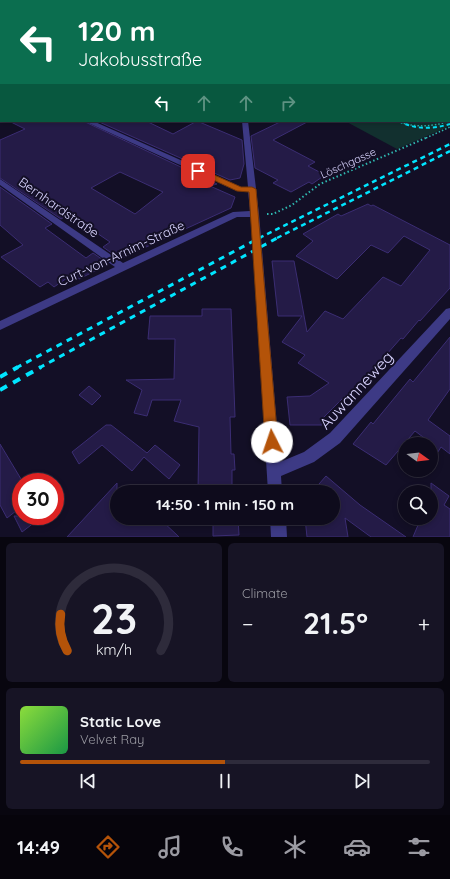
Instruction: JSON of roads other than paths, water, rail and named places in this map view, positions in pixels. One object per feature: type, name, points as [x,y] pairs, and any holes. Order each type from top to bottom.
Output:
[{"type":"street","points":[[90,122],[240,189],[252,189]]},
{"type":"street","points":[[245,122],[255,214],[275,485]]},
{"type":"street","name":"Bernhardstraße","points":[[0,181],[123,268]]},
{"type":"street","name":"Curt-von-Arnim-Straße","points":[[0,326],[236,214],[255,214]]},
{"type":"street","name":"Auwanneweg","points":[[274,472],[310,457],[335,438],[450,312]]},
{"type":"street","points":[[278,525],[279,537]]},
{"type":"railway","points":[[401,122],[411,126],[424,128],[450,124]]},
{"type":"railway","points":[[261,237],[450,144]]},
{"type":"railway","points":[[277,238],[450,151]]},
{"type":"railway","points":[[16,368],[261,237]]},
{"type":"railway","points":[[39,368],[279,237]]},
{"type":"railway","points":[[0,377],[18,367]]},
{"type":"railway","points":[[0,390],[41,367]]}]
